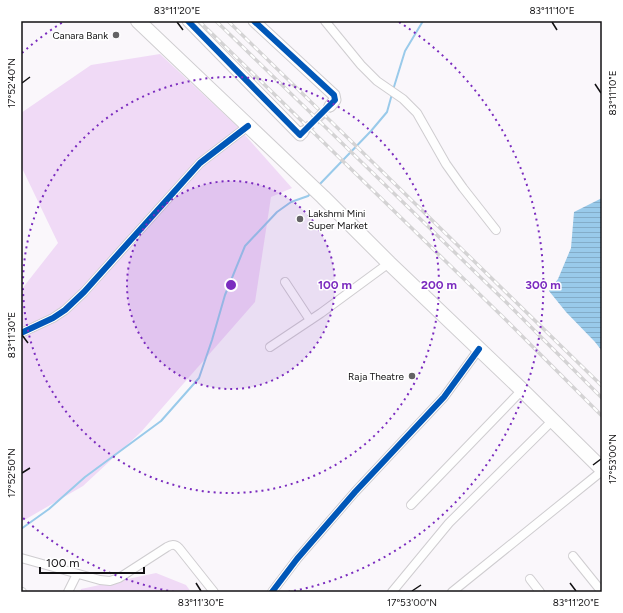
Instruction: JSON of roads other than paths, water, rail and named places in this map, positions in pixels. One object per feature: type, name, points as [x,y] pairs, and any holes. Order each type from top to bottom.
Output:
[{"type":"highway","points":[[138,21],[323,197],[389,263],[553,420],[602,470]]},
{"type":"street","points":[[188,21],[300,135],[304,132]]},
{"type":"street","points":[[254,21],[334,95],[335,100],[330,106]]},
{"type":"street","points":[[326,21],[361,65],[377,81],[403,99],[417,114],[454,176],[496,230]]},
{"type":"street","points":[[21,333],[53,318],[66,310],[84,292],[200,162],[248,126]]},
{"type":"street","points":[[270,347],[358,287],[389,263]]},
{"type":"street","points":[[285,282],[310,320]]},
{"type":"street","points":[[272,592],[297,559],[355,492],[444,397],[479,349]]},
{"type":"street","points":[[411,505],[522,390]]},
{"type":"street","points":[[392,592],[449,523],[553,420]]},
{"type":"street","points":[[452,592],[602,470]]},
{"type":"street","points":[[21,558],[100,580],[110,581],[119,578],[171,544],[179,548],[214,592]]},
{"type":"street","points":[[573,556],[602,592]]},
{"type":"street","points":[[68,592],[77,574]]},
{"type":"street","points":[[530,579],[540,592]]},
{"type":"water","points":[[602,198],[602,351],[549,291],[558,279],[571,248],[574,212]]},
{"type":"waterway","points":[[393,90],[405,51],[423,21]]},
{"type":"waterway","points":[[318,186],[371,131],[387,112],[392,94]]},
{"type":"waterway","points":[[21,529],[49,509],[85,477],[161,421],[199,378],[225,295],[245,246],[277,212],[291,202],[308,196],[311,193]]},
{"type":"tunnel","points":[[303,132],[330,106]]},
{"type":"railway","points":[[199,21],[506,320],[602,416]]},
{"type":"railway","points":[[216,21],[506,302],[602,398]]},
{"type":"railway","points":[[228,21],[602,386]]},
{"type":"place","name":"Canara Bank","points":[[116,35]]},
{"type":"place","name":"Lakshmi Mini Super Market","points":[[300,219]]},
{"type":"place","name":"Raja Theatre","points":[[412,376]]}]
